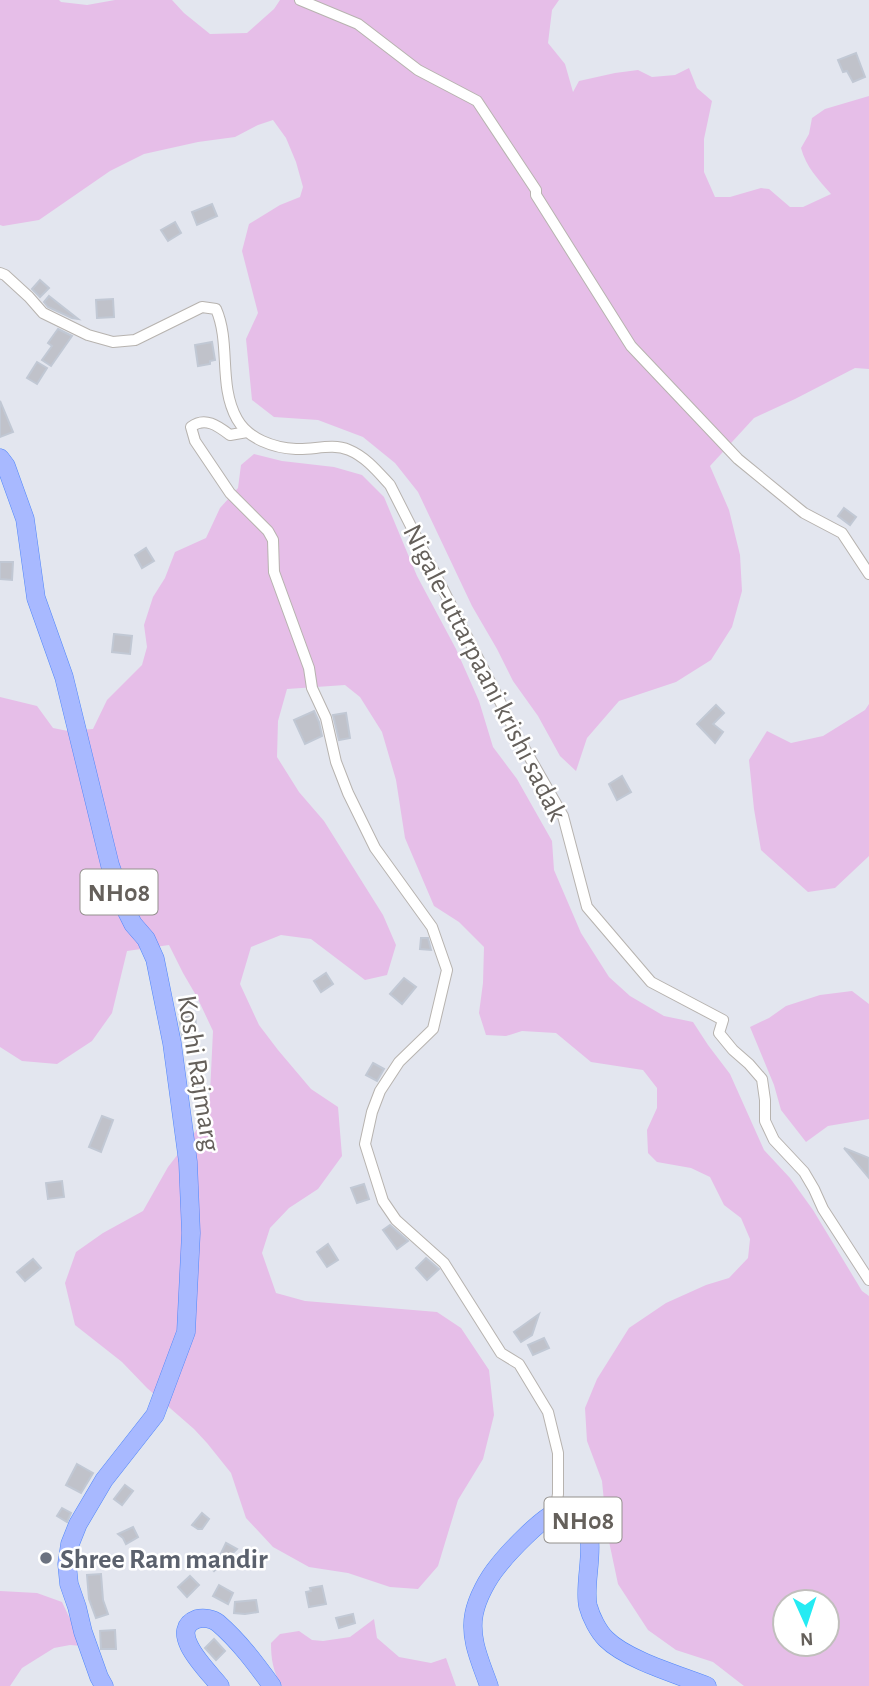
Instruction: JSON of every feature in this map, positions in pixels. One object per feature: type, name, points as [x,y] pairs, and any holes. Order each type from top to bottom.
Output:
[{"type":"main road","name":"Koshi Rajmarg","points":[[0,458],[6,466],[25,519],[36,597],[64,677],[110,865],[125,910],[146,939],[155,959],[172,1043],[188,1162],[191,1233],[186,1332],[155,1415],[104,1480],[78,1524],[70,1544],[67,1564],[69,1584],[83,1632],[104,1686]]},
{"type":"main road","name":"NH08","points":[[489,1686],[474,1642],[474,1613],[481,1595],[496,1568],[519,1541],[555,1512],[570,1511],[579,1516],[589,1530],[588,1605],[604,1637],[628,1655],[707,1686]]},
{"type":"main road","points":[[220,1686],[190,1649],[186,1639],[190,1623],[199,1619],[216,1621],[245,1651],[272,1686]]},
{"type":"street","points":[[300,0],[358,24],[418,71],[477,102],[536,190],[536,195],[631,346],[738,459],[804,513],[842,533],[869,574]]},
{"type":"street","points":[[0,274],[5,275],[43,313],[88,335],[113,342],[135,340],[202,307],[216,309],[221,322],[228,397],[237,419],[247,432],[229,435],[216,424],[195,423],[191,427],[195,440],[230,493],[268,531],[272,540],[274,572],[309,668],[312,688],[326,718],[336,762],[348,793],[375,848],[432,927],[447,970],[433,1029],[399,1062],[380,1091],[365,1144],[383,1201],[396,1220],[444,1263],[501,1353],[519,1364],[548,1412],[558,1453],[555,1512]]},
{"type":"street","name":"Nigale-uttarpaani krishi sadak","points":[[247,432],[276,446],[349,450],[367,460],[390,485],[517,737],[563,816],[587,907],[651,982],[723,1020],[719,1033],[762,1079],[765,1121],[774,1140],[804,1172],[822,1209],[869,1279]]},
{"type":"shaded area","points":[[0,0],[59,0],[87,5],[115,0],[172,0],[210,34],[247,33],[274,9],[280,0],[559,0],[552,10],[548,43],[565,64],[573,92],[579,81],[615,73],[638,70],[652,77],[675,75],[689,68],[697,88],[712,101],[704,139],[704,172],[715,197],[730,197],[761,188],[769,189],[790,207],[803,207],[831,194],[809,167],[801,148],[809,134],[812,118],[825,109],[869,96],[869,369],[855,368],[754,418],[710,466],[729,510],[740,555],[742,591],[732,627],[711,660],[676,682],[619,701],[587,738],[576,771],[560,756],[538,716],[513,681],[472,606],[418,492],[395,463],[363,437],[318,420],[274,417],[252,400],[246,339],[258,313],[242,251],[249,224],[280,205],[300,197],[303,187],[286,138],[273,120],[235,137],[144,154],[110,171],[39,220],[0,225]]},
{"type":"shaded area","points":[[254,454],[282,461],[334,467],[362,475],[384,497],[417,576],[456,649],[479,701],[493,747],[517,779],[552,841],[554,870],[581,933],[609,977],[630,996],[664,1016],[693,1022],[730,1074],[764,1150],[790,1178],[813,1210],[862,1291],[869,1296],[869,1686],[744,1686],[713,1662],[676,1650],[648,1630],[618,1584],[607,1532],[602,1481],[587,1441],[585,1408],[597,1379],[629,1328],[666,1303],[729,1278],[748,1258],[750,1239],[741,1218],[724,1205],[710,1177],[691,1168],[657,1162],[648,1153],[647,1130],[657,1108],[657,1088],[643,1070],[591,1062],[556,1033],[522,1031],[506,1036],[486,1035],[479,1013],[484,947],[459,922],[434,906],[405,838],[396,780],[382,732],[360,697],[345,685],[287,689],[278,721],[277,757],[299,792],[324,821],[383,915],[396,945],[387,975],[365,980],[311,939],[281,935],[251,947],[240,984],[259,1025],[278,1050],[311,1089],[338,1107],[342,1156],[318,1189],[289,1208],[270,1228],[262,1253],[276,1293],[305,1301],[437,1312],[461,1328],[489,1370],[494,1415],[483,1459],[458,1500],[438,1566],[418,1589],[390,1587],[348,1573],[309,1567],[273,1547],[246,1518],[231,1473],[207,1443],[122,1362],[75,1325],[65,1283],[76,1252],[103,1233],[143,1211],[168,1167],[209,1114],[213,1031],[169,945],[127,951],[112,1013],[92,1041],[57,1064],[22,1061],[0,1047],[0,697],[37,706],[53,728],[68,731],[93,729],[107,700],[142,665],[147,647],[144,625],[153,597],[165,578],[175,552],[206,538],[220,508],[238,488],[241,465]]},
{"type":"shaded area","points":[[869,704],[869,856],[835,888],[808,892],[761,850],[749,760],[767,731],[791,743],[823,736],[865,710]]},
{"type":"shaded area","points":[[852,991],[869,1004],[869,1119],[828,1126],[806,1142],[781,1110],[774,1085],[750,1027],[786,1006],[820,995]]},
{"type":"shaded area","points":[[0,1591],[37,1593],[62,1602],[83,1646],[54,1648],[22,1668],[10,1686],[0,1686]]},
{"type":"shaded area","points":[[374,1619],[377,1638],[399,1657],[431,1663],[446,1658],[456,1686],[282,1686],[272,1660],[271,1649],[271,1643],[280,1634],[299,1631],[312,1640],[323,1641],[350,1637]]},
{"type":"building","points":[[856,53],[865,77],[853,82],[847,71],[843,72],[838,60]]},
{"type":"building","points":[[212,204],[217,216],[197,225],[192,212]]},
{"type":"building","points":[[175,222],[181,233],[168,241],[161,230]]},
{"type":"building","points":[[40,280],[49,288],[40,297],[32,289]]},
{"type":"building","points":[[49,296],[78,319],[48,307],[44,302]]},
{"type":"building","points":[[113,299],[114,317],[97,318],[96,300]]},
{"type":"building","points":[[58,329],[72,336],[51,366],[42,360],[52,346],[48,343]]},
{"type":"building","points":[[212,342],[215,360],[210,361],[210,364],[198,366],[195,345]]},
{"type":"building","points":[[37,362],[47,368],[37,384],[27,378]]},
{"type":"building","points":[[0,401],[13,432],[0,437]]},
{"type":"building","points":[[844,508],[856,517],[850,525],[838,516]]},
{"type":"building","points":[[146,548],[154,561],[142,568],[135,555]]},
{"type":"building","points":[[0,562],[13,562],[12,580],[0,579]]},
{"type":"building","points":[[114,634],[132,636],[130,654],[112,652]]},
{"type":"building","points":[[716,705],[724,713],[713,724],[723,732],[715,743],[697,724]]},
{"type":"building","points":[[314,711],[322,736],[305,744],[294,720]]},
{"type":"building","points":[[346,713],[350,738],[339,740],[333,715]]},
{"type":"building","points":[[622,776],[631,792],[617,800],[609,784]]},
{"type":"building","points":[[421,938],[428,938],[431,950],[420,949]]},
{"type":"building","points":[[326,973],[333,984],[321,992],[314,981]]},
{"type":"building","points":[[404,978],[416,987],[402,1004],[390,994]]},
{"type":"building","points":[[195,1014],[197,1036],[182,1037],[179,1015]]},
{"type":"building","points":[[373,1063],[384,1069],[377,1081],[366,1075]]},
{"type":"building","points":[[102,1116],[113,1120],[101,1152],[89,1147]]},
{"type":"building","points":[[844,1148],[869,1158],[869,1178]]},
{"type":"building","points":[[62,1181],[64,1197],[48,1199],[46,1183]]},
{"type":"building","points":[[364,1184],[369,1199],[357,1203],[351,1188]]},
{"type":"building","points":[[390,1225],[408,1241],[397,1249],[383,1230]]},
{"type":"building","points":[[328,1244],[338,1260],[327,1267],[317,1252]]},
{"type":"building","points":[[426,1258],[439,1269],[427,1280],[416,1268]]},
{"type":"building","points":[[33,1259],[41,1268],[25,1281],[17,1272]]},
{"type":"building","points":[[539,1314],[532,1335],[521,1342],[514,1332]]},
{"type":"building","points":[[544,1338],[549,1348],[533,1355],[528,1345]]},
{"type":"building","points":[[77,1464],[93,1473],[81,1493],[66,1485]]},
{"type":"building","points":[[125,1485],[133,1491],[122,1505],[114,1499]]},
{"type":"building","points":[[62,1508],[71,1513],[67,1522],[57,1516]]},
{"type":"building","points":[[202,1513],[209,1519],[202,1529],[198,1529],[192,1525]]},
{"type":"building","points":[[133,1527],[138,1537],[126,1544],[118,1534]]},
{"type":"building","points":[[226,1543],[237,1549],[214,1571],[213,1570]]},
{"type":"building","points":[[101,1574],[103,1600],[108,1614],[96,1618],[89,1599],[87,1575]]},
{"type":"building","points":[[190,1576],[199,1585],[187,1597],[178,1587]]},
{"type":"building","points":[[219,1585],[233,1593],[228,1604],[213,1596]]},
{"type":"building","points":[[322,1586],[326,1604],[309,1607],[306,1592],[311,1591],[310,1588]]},
{"type":"building","points":[[256,1600],[258,1612],[234,1613],[235,1602]]},
{"type":"building","points":[[353,1614],[355,1623],[339,1628],[336,1618]]},
{"type":"building","points":[[115,1630],[116,1649],[101,1649],[100,1631]]},
{"type":"building","points":[[214,1639],[225,1651],[216,1660],[205,1648]]},
{"type":"place","name":"Shree Ram mandir","points":[[46,1558]]}]
